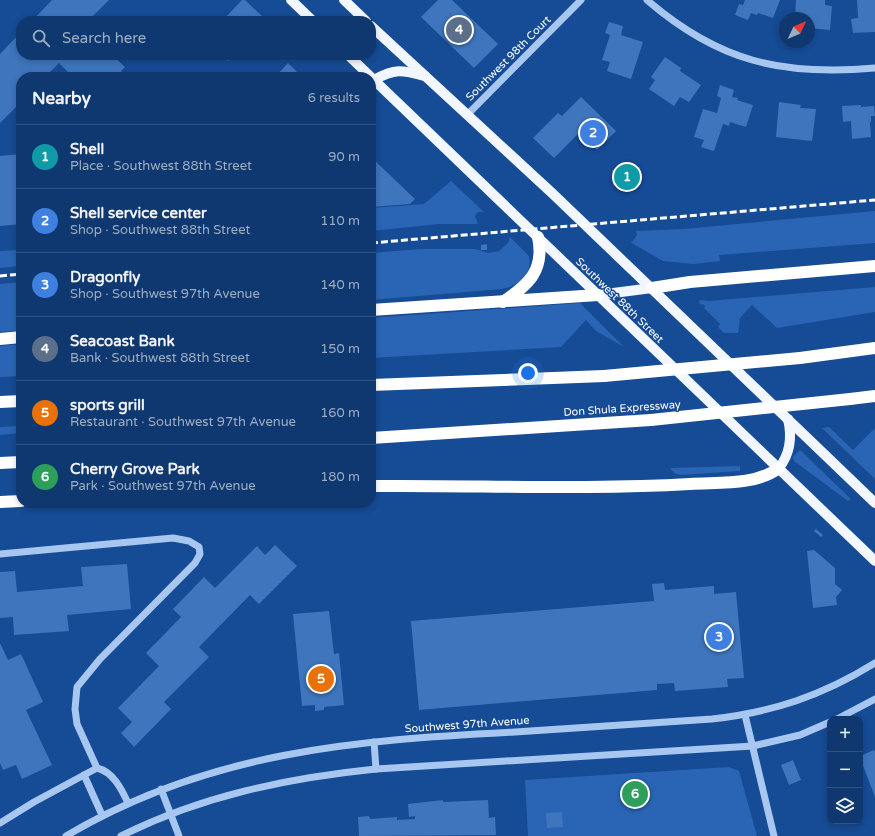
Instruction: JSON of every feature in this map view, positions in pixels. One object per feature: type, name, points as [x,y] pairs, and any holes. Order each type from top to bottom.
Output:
[{"type":"highway","points":[[502,303],[523,288],[535,272],[540,250],[538,237]]},
{"type":"highway","points":[[652,288],[690,282],[875,266]]},
{"type":"highway","points":[[376,310],[502,303],[598,295]]},
{"type":"highway","points":[[0,339],[16,337]]},
{"type":"highway","points":[[376,385],[604,376],[800,358],[875,348]]},
{"type":"highway","name":"Don Shula Expressway","points":[[376,438],[651,420],[875,396]]},
{"type":"highway","points":[[0,402],[16,402]]},
{"type":"highway","points":[[0,464],[16,462]]},
{"type":"highway","points":[[376,486],[549,487],[675,485],[747,480],[765,476],[779,468]]},
{"type":"highway","points":[[0,502],[16,501]]},
{"type":"main road","points":[[291,0],[308,16]]},
{"type":"main road","points":[[344,0],[361,16]]},
{"type":"main road","points":[[376,31],[468,114],[652,288],[875,503]]},
{"type":"main road","name":"Southwest 88th Street","points":[[353,60],[366,72]]},
{"type":"main road","points":[[376,79],[390,71],[405,70],[426,76]]},
{"type":"main road","name":"Southwest 88th Street","points":[[376,82],[875,561]]},
{"type":"main road","points":[[598,295],[652,288]]},
{"type":"main road","points":[[779,468],[788,450],[790,430],[788,420]]},
{"type":"street","name":"Southwest 98th Court","points":[[468,114],[581,0]]},
{"type":"street","points":[[647,0],[693,34],[744,58],[771,66],[805,70],[837,71],[875,68]]},
{"type":"street","points":[[0,554],[173,538],[189,540],[199,547],[200,554],[195,563],[100,660],[77,687],[75,709],[77,724],[96,768]]},
{"type":"street","name":"Southwest 97th Avenue","points":[[66,836],[102,815],[161,790],[217,771],[270,757],[417,737],[712,719],[745,715],[774,709],[810,697],[849,679],[875,663]]},
{"type":"street","points":[[843,716],[875,699]]},
{"type":"street","points":[[745,715],[774,836]]},
{"type":"street","points":[[121,836],[171,814],[231,794],[273,783],[317,775],[376,769],[753,746],[800,734],[827,723]]},
{"type":"street","points":[[374,742],[376,769]]},
{"type":"street","points":[[0,824],[34,802],[96,768],[105,770],[113,778],[128,803]]},
{"type":"street","points":[[84,775],[102,815]]},
{"type":"street","points":[[161,790],[179,836]]},
{"type":"shaded area","points":[[451,181],[484,212],[478,212],[475,216],[478,224],[439,224],[376,230],[376,208],[424,204]]},
{"type":"shaded area","points":[[875,211],[875,243],[719,255],[720,261],[694,264],[663,261],[630,242],[633,241],[637,235],[636,231],[683,229]]},
{"type":"shaded area","points":[[510,237],[529,256],[530,263],[529,269],[523,278],[508,288],[376,300],[376,253],[420,249],[476,249],[488,253],[499,251],[508,243]]},
{"type":"shaded area","points":[[16,250],[16,266],[0,268],[0,251]]},
{"type":"shaded area","points":[[16,282],[16,330],[0,332],[0,284]]},
{"type":"shaded area","points":[[875,287],[875,312],[777,328],[752,305],[740,318],[738,333],[724,333],[718,327],[720,324],[704,308],[705,306],[703,304],[701,305],[699,302],[700,300],[709,301]]},
{"type":"shaded area","points":[[580,303],[624,347],[596,331],[586,320],[561,347],[376,358],[376,318]]},
{"type":"shaded area","points":[[16,344],[16,376],[0,377],[0,346]]},
{"type":"shaded area","points":[[16,426],[16,433],[0,435],[0,427]]},
{"type":"shaded area","points":[[829,427],[853,450],[875,428],[875,479],[822,428]]},
{"type":"shaded area","points":[[800,450],[851,499],[848,501],[794,461],[793,457]]},
{"type":"shaded area","points":[[740,466],[740,471],[680,475],[674,473],[670,468]]},
{"type":"shaded area","points":[[729,767],[739,771],[757,836],[528,836],[525,780]]},
{"type":"building","points":[[52,0],[109,0],[93,16],[37,16]]},
{"type":"building","points":[[242,0],[245,0],[262,16],[227,16]]},
{"type":"building","points":[[438,0],[452,0],[498,44],[474,68],[421,17]]},
{"type":"building","points":[[745,0],[780,0],[773,18],[758,13],[757,15],[751,13],[748,20],[735,15],[739,4],[743,5]]},
{"type":"building","points":[[796,0],[825,0],[825,5],[832,6],[830,30],[815,29],[815,12],[795,12]]},
{"type":"building","points":[[857,0],[875,0],[875,32],[853,33],[851,19],[858,18]]},
{"type":"building","points":[[609,22],[623,26],[621,35],[643,42],[631,79],[607,71],[610,62],[602,60],[610,35],[605,33]]},
{"type":"building","points":[[16,37],[16,60],[117,60],[125,67],[121,71],[122,72],[68,72],[59,63],[50,72],[16,72],[16,107],[0,123],[0,54]]},
{"type":"building","points":[[665,57],[681,68],[680,71],[701,85],[689,102],[680,97],[674,106],[649,89],[655,80],[651,77]]},
{"type":"building","points":[[288,63],[297,72],[280,72]]},
{"type":"building","points":[[720,85],[734,90],[732,97],[738,98],[737,100],[753,105],[746,127],[730,122],[729,126],[723,124],[714,151],[701,147],[704,140],[694,137],[703,109],[717,113],[721,98],[717,96]]},
{"type":"building","points":[[581,97],[616,131],[597,150],[579,133],[554,158],[533,138],[558,113],[562,116]]},
{"type":"building","points":[[779,102],[801,105],[800,108],[816,109],[812,141],[776,137]]},
{"type":"building","points":[[861,105],[861,107],[874,106],[875,116],[871,116],[870,122],[871,137],[852,139],[851,121],[843,122],[842,106]]},
{"type":"building","points":[[16,154],[16,224],[0,226],[0,156]]},
{"type":"building","points":[[376,162],[415,199],[410,204],[376,207]]},
{"type":"building","points":[[640,167],[641,184],[613,186],[612,170]]},
{"type":"building","points":[[487,244],[487,250],[481,250],[481,245]]},
{"type":"building","points":[[816,529],[823,535],[821,537],[814,531]]},
{"type":"building","points":[[275,545],[297,566],[259,604],[250,595],[199,647],[209,657],[164,702],[171,709],[134,747],[121,733],[132,722],[118,708],[159,666],[146,653],[181,617],[173,609],[204,577],[215,588],[257,546],[265,555]]},
{"type":"building","points":[[814,550],[835,568],[835,584],[842,590],[836,597],[837,605],[813,608],[807,551]]},
{"type":"building","points":[[127,564],[131,609],[67,615],[69,631],[14,635],[13,617],[0,618],[0,572],[15,571],[17,592],[83,586],[81,567]]},
{"type":"building","points":[[664,583],[665,590],[714,586],[714,594],[736,592],[744,678],[727,679],[728,687],[675,691],[674,683],[657,684],[657,690],[419,710],[411,621],[654,601],[652,584]]},
{"type":"building","points":[[329,611],[334,654],[339,653],[344,705],[324,707],[324,710],[315,711],[315,705],[302,706],[293,614]]},
{"type":"building","points":[[0,643],[8,660],[21,654],[43,702],[26,710],[52,765],[22,779],[16,765],[3,770],[0,763]]},
{"type":"building","points":[[441,723],[449,723],[449,727],[441,727]]},
{"type":"building","points":[[874,750],[875,752],[875,797],[863,766],[863,755]]},
{"type":"building","points":[[793,760],[801,780],[789,785],[781,765]]},
{"type":"building","points":[[443,800],[443,802],[488,800],[489,818],[495,817],[496,835],[359,836],[358,817],[369,816],[370,819],[397,817],[397,820],[415,819],[415,816],[409,817],[408,804]]},
{"type":"building","points":[[562,812],[563,827],[547,828],[546,813]]},
{"type":"railway","points":[[376,243],[875,200]]},
{"type":"railway","points":[[0,276],[16,274]]},
{"type":"place","name":"Seacoast Bank","points":[[459,30]]},
{"type":"place","name":"Shell service center","points":[[593,133]]},
{"type":"place","name":"Shell","points":[[627,177]]},
{"type":"place","name":"Dragonfly","points":[[719,637]]},
{"type":"place","name":"sports grill","points":[[321,679]]},
{"type":"place","name":"Cherry Grove Park","points":[[635,794]]}]
